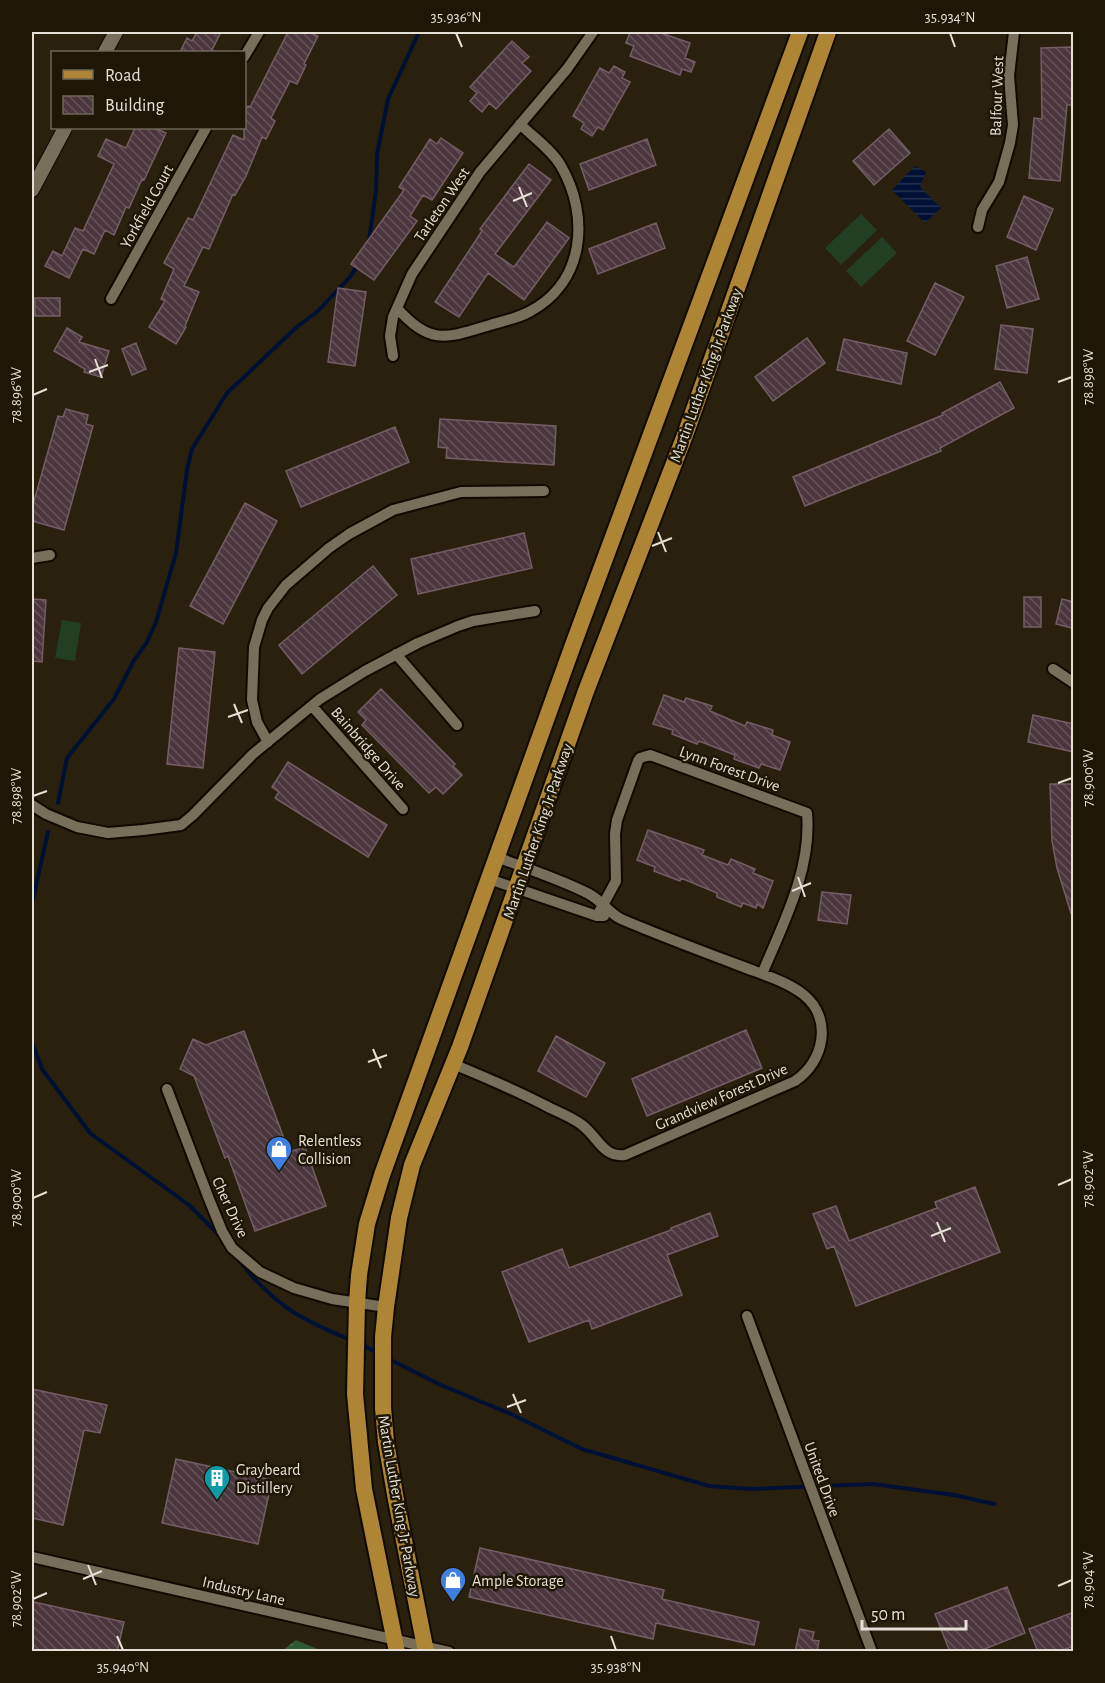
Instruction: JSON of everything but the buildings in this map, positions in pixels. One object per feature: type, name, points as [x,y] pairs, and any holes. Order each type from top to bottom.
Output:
[{"type":"main road","name":"Martin Luther King Jr Parkway","points":[[396,1646],[364,1489],[359,1444],[356,1394],[357,1303],[368,1224],[382,1175],[577,634],[800,32]]},
{"type":"main road","name":"Martin Luther King Jr Parkway","points":[[426,1649],[386,1442],[383,1408],[382,1368],[386,1307],[399,1218],[412,1165],[453,1064],[525,868],[598,658],[685,435],[828,32]]},
{"type":"street","points":[[106,51],[116,32]]},
{"type":"street","points":[[246,54],[259,32]]},
{"type":"street","name":"Tarleton West","points":[[393,356],[390,336],[397,308],[412,274],[480,172],[567,69],[593,32]]},
{"type":"street","name":"Balfour West","points":[[978,227],[982,210],[999,182],[1010,143],[1012,125],[1009,76],[1014,32]]},
{"type":"street","points":[[397,308],[412,325],[435,336],[455,335],[529,313],[552,297],[568,276],[577,248],[579,219],[573,189],[560,163],[520,124]]},
{"type":"street","points":[[32,190],[64,129]]},
{"type":"street","name":"Yorkfield Court","points":[[111,299],[205,129]]},
{"type":"street","points":[[268,742],[257,722],[252,700],[254,647],[268,608],[286,585],[328,548],[393,510],[460,492],[544,491]]},
{"type":"street","points":[[32,558],[50,555]]},
{"type":"street","name":"Bainbridge Drive","points":[[32,805],[46,814],[77,827],[108,833],[181,825],[237,768],[312,706],[365,670],[418,643],[473,621],[535,611]]},
{"type":"street","points":[[396,654],[457,724]]},
{"type":"street","points":[[1053,669],[1074,683]]},
{"type":"street","name":"Bainbridge Drive","points":[[312,706],[403,809]]},
{"type":"street","name":"Lynn Forest Drive","points":[[597,916],[616,881],[617,820],[638,761],[650,755],[807,813],[808,823],[795,897],[762,974]]},
{"type":"street","points":[[497,857],[588,894],[604,904],[613,916]]},
{"type":"street","name":"Grandview Forest Drive","points":[[453,1064],[519,1091],[582,1125],[610,1154],[625,1155],[795,1081],[805,1074],[819,1054],[822,1043],[822,1028],[817,1015],[805,995],[797,990],[613,916],[597,916],[489,879]]},
{"type":"street","name":"Cher Drive","points":[[167,1089],[213,1209],[232,1248],[260,1272],[274,1280],[316,1296],[386,1307]]},
{"type":"street","name":"United Drive","points":[[747,1316],[872,1652]]},
{"type":"street","name":"Industry Lane","points":[[32,1557],[396,1646],[449,1652]]},
{"type":"green space","points":[[861,214],[877,230],[841,265],[825,248]]},
{"type":"green space","points":[[882,237],[897,253],[861,287],[846,271]]},
{"type":"green space","points":[[62,620],[81,623],[75,661],[55,658]]},
{"type":"green space","points":[[296,1640],[322,1651],[282,1651]]},
{"type":"water","points":[[915,166],[926,172],[920,187],[941,208],[925,223],[892,190]]},
{"type":"waterway","points":[[369,240],[376,191],[377,154],[388,99],[419,32]]},
{"type":"waterway","points":[[58,803],[67,758],[114,699],[156,622],[176,553],[192,449],[227,393],[298,326],[317,312],[350,277],[359,263]]},
{"type":"waterway","points":[[32,903],[48,832]]},
{"type":"waterway","points":[[32,1042],[42,1069],[90,1133],[189,1205],[220,1236]]},
{"type":"waterway","points":[[237,1258],[262,1287],[287,1308],[351,1340]]},
{"type":"waterway","points":[[360,1343],[377,1353]]},
{"type":"waterway","points":[[387,1358],[582,1449],[709,1486],[751,1489],[873,1484],[954,1495],[994,1504]]},
{"type":"place","name":"Relentless Collision","points":[[279,1172]]},
{"type":"place","name":"Graybeard Distillery","points":[[217,1501]]},
{"type":"place","name":"Ample Storage","points":[[453,1603]]}]
